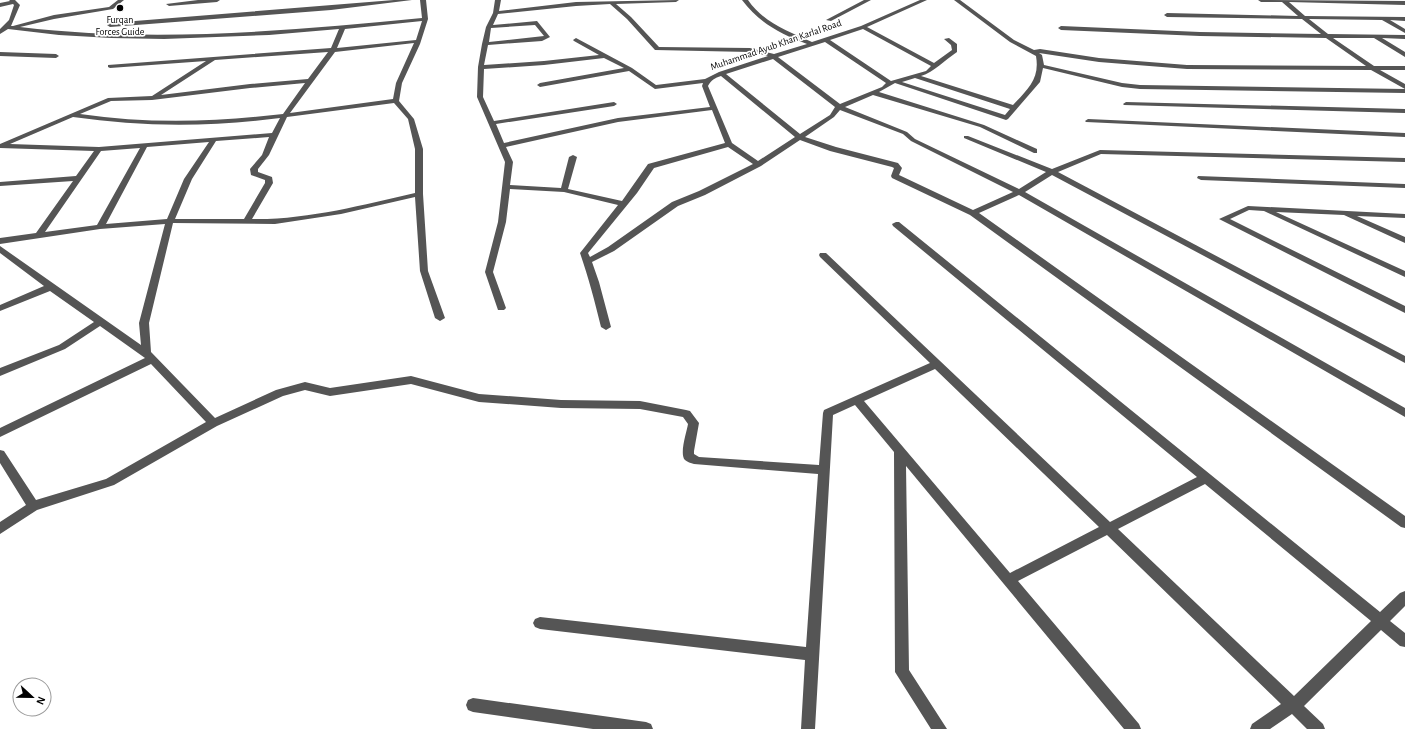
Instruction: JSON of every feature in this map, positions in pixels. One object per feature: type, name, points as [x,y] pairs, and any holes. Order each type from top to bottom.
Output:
[{"type":"street","points":[[0,32],[8,27],[54,17],[111,8],[121,0]]},
{"type":"street","points":[[169,4],[217,0]]},
{"type":"street","points":[[110,25],[331,8],[409,0]]},
{"type":"street","points":[[423,0],[425,19],[418,41],[399,83],[396,100],[411,119],[418,149],[419,194],[424,271],[440,318]]},
{"type":"street","points":[[498,0],[496,13],[489,26],[480,66],[480,97],[509,162],[502,222],[489,272],[501,308]]},
{"type":"street","points":[[496,13],[611,2],[676,0]]},
{"type":"street","points":[[744,0],[752,12],[768,25],[810,43]]},
{"type":"street","points":[[829,20],[868,0]]},
{"type":"street","name":"Muhammad Ayub Khan Karlal Road","points":[[729,144],[705,86],[707,81],[712,77],[810,43],[863,27],[924,0]]},
{"type":"street","points":[[825,39],[892,82],[1006,118],[1037,82],[1041,66],[1039,55],[1012,41],[957,0]]},
{"type":"street","points":[[1261,0],[1405,3]]},
{"type":"street","points":[[1283,0],[1327,36],[1369,67],[1405,87]]},
{"type":"street","points":[[0,5],[13,1],[17,5],[8,27]]},
{"type":"street","points":[[611,2],[629,18],[657,48],[750,50],[773,56],[840,107],[905,133],[913,140],[1019,192],[1405,413]]},
{"type":"street","points":[[1167,15],[1405,19]]},
{"type":"street","points":[[8,27],[54,34],[152,38],[343,27],[425,19]]},
{"type":"street","points":[[1383,19],[1405,31]]},
{"type":"street","points":[[485,44],[542,39],[547,37],[537,23],[489,26]]},
{"type":"street","points":[[247,221],[269,183],[269,179],[254,173],[254,169],[265,156],[285,115],[333,50],[343,27]]},
{"type":"street","points":[[863,27],[935,66]]},
{"type":"street","points":[[1062,28],[1115,32],[1405,37]]},
{"type":"street","points":[[1376,37],[1405,55]]},
{"type":"street","points":[[586,262],[611,249],[675,204],[702,193],[758,164],[832,116],[840,107],[874,93],[892,82],[928,72],[937,63],[955,51],[954,44],[947,39]]},
{"type":"street","points":[[576,40],[604,56],[630,68],[655,87],[707,81]]},
{"type":"street","points":[[110,66],[333,50],[418,41]]},
{"type":"street","points":[[1031,52],[1040,51],[1122,62],[1186,67],[1405,68]]},
{"type":"street","points":[[0,54],[56,56]]},
{"type":"street","points":[[480,66],[544,63],[604,56]]},
{"type":"street","points":[[152,98],[214,59]]},
{"type":"street","points":[[1041,66],[1122,85],[1140,87],[1405,92]]},
{"type":"street","points":[[540,85],[630,68]]},
{"type":"street","points":[[721,73],[799,137],[833,149],[895,165],[898,168],[895,176],[973,212],[1405,523]]},
{"type":"street","points":[[916,76],[1015,108]]},
{"type":"street","points":[[1,146],[110,99],[152,98],[250,86],[310,81]]},
{"type":"street","points":[[874,93],[982,126],[1034,151]]},
{"type":"street","points":[[73,115],[100,121],[158,124],[222,121],[285,115],[396,100]]},
{"type":"street","points":[[491,123],[614,104]]},
{"type":"street","points":[[1126,104],[1405,111]]},
{"type":"street","points":[[501,146],[618,120],[715,108]]},
{"type":"street","points":[[1088,121],[1405,135]]},
{"type":"street","points":[[1,146],[99,149],[274,135]]},
{"type":"street","points":[[966,137],[1052,172],[1405,360]]},
{"type":"street","points":[[149,356],[144,323],[170,221],[188,179],[214,139]]},
{"type":"street","points":[[606,327],[595,282],[586,262],[584,252],[623,204],[651,166],[729,144],[758,164]]},
{"type":"street","points":[[100,227],[144,146]]},
{"type":"street","points":[[39,235],[99,149]]},
{"type":"street","points":[[973,212],[1019,192],[1052,172],[1100,152],[1405,160]]},
{"type":"street","points":[[564,190],[573,157]]},
{"type":"street","points":[[0,184],[78,178]]},
{"type":"street","points":[[1201,178],[1405,186]]},
{"type":"street","points":[[507,187],[564,190],[623,204]]},
{"type":"street","points":[[0,241],[100,227],[170,221],[275,222],[341,212],[419,194]]},
{"type":"street","points":[[1405,216],[1248,208],[1223,219],[1405,310]]},
{"type":"street","points":[[1262,208],[1405,274]]},
{"type":"street","points":[[1343,212],[1405,240]]},
{"type":"street","points":[[896,224],[1405,641]]},
{"type":"street","points":[[2,253],[149,356],[213,423]]},
{"type":"street","points":[[823,255],[1318,729]]},
{"type":"street","points":[[0,308],[51,287]]},
{"type":"street","points":[[0,372],[62,347],[100,322]]},
{"type":"street","points":[[0,433],[149,356]]},
{"type":"street","points":[[808,729],[828,413],[936,364]]},
{"type":"street","points":[[0,529],[33,506],[110,482],[213,423],[292,388],[305,386],[330,392],[411,380],[479,398],[562,404],[640,405],[686,414],[694,423],[688,451],[689,457],[698,461],[824,470]]},
{"type":"street","points":[[858,400],[900,452],[1134,729]]},
{"type":"street","points":[[900,452],[902,672],[940,729]]},
{"type":"street","points":[[0,454],[33,506]]},
{"type":"street","points":[[1008,580],[1205,478]]},
{"type":"street","points":[[1257,729],[1303,698],[1405,597]]},
{"type":"street","points":[[540,623],[813,654]]},
{"type":"street","points":[[473,705],[646,729]]},
{"type":"place","name":"Furqan Forces Guide","points":[[120,8]]}]
